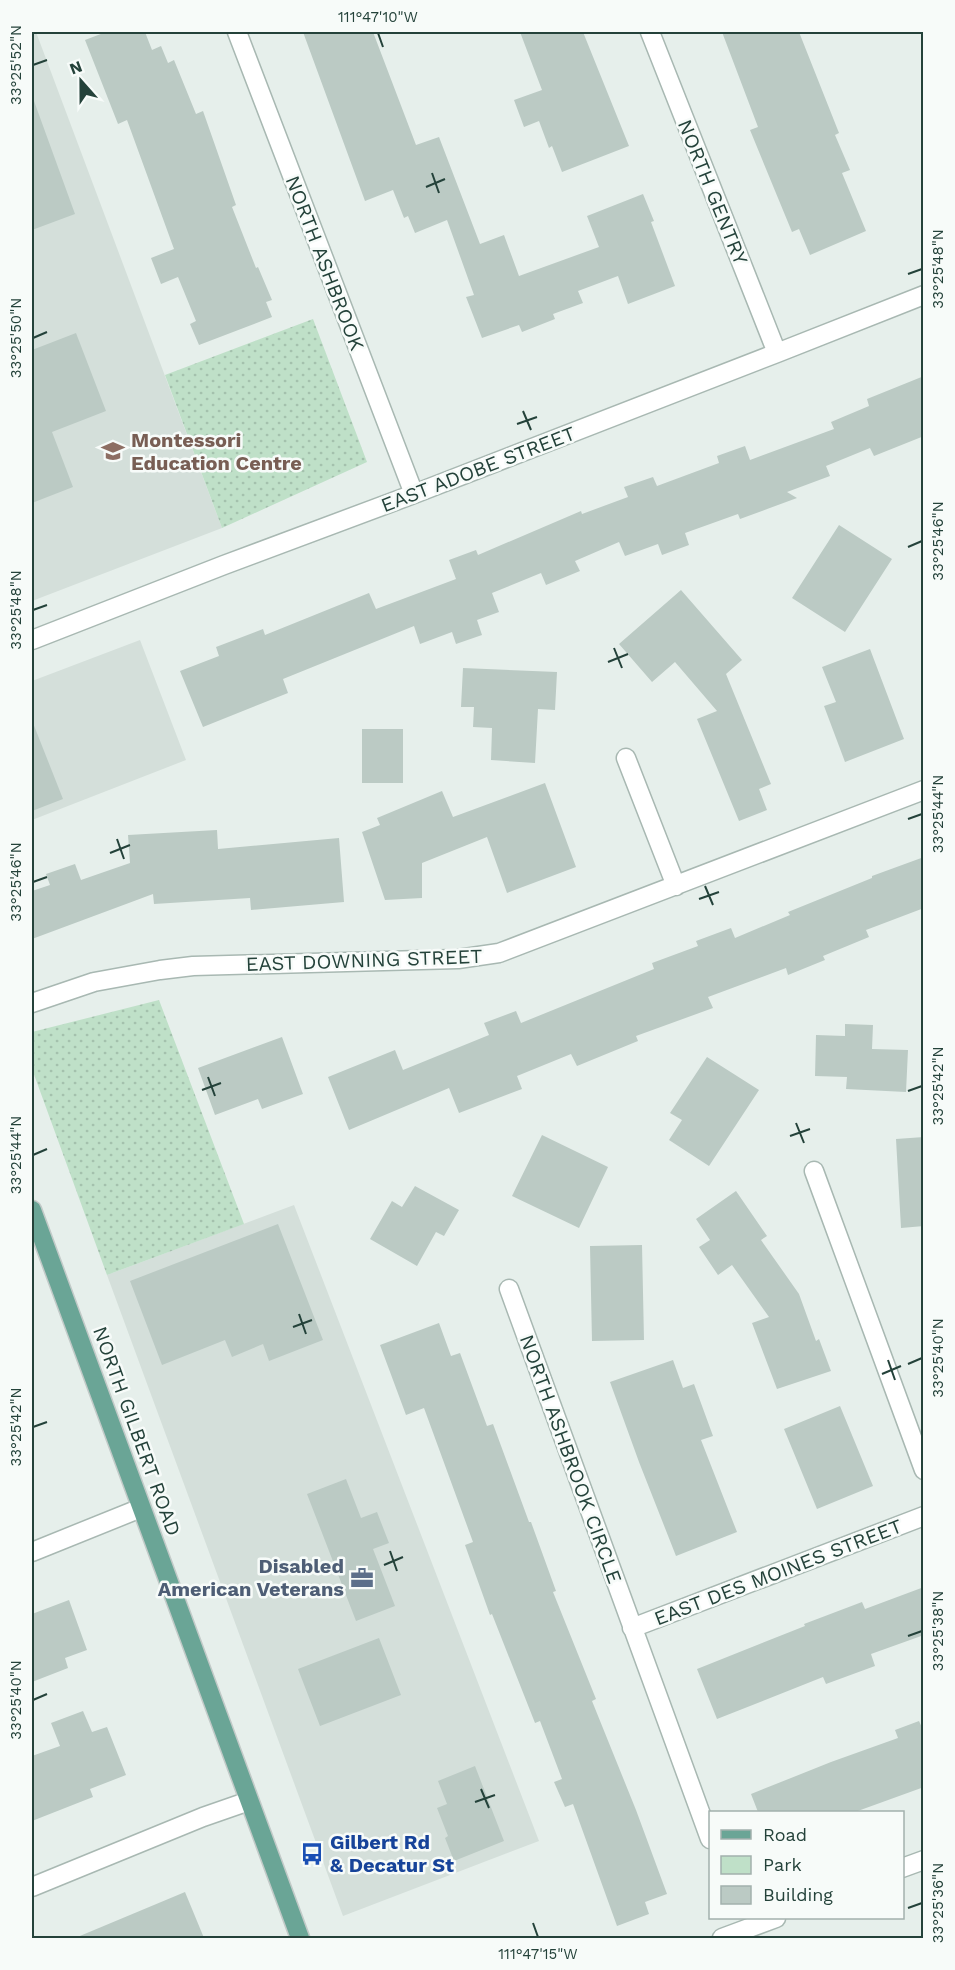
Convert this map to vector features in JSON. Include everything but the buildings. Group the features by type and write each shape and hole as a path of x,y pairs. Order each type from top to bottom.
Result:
{"main road":[{"name":"NORTH GILBERT ROAD","path":"32,1210 300,1938"}],"street":[{"name":"NORTH ASHBROOK","path":"237,32 414,494"},
{"name":"NORTH GENTRY","path":"650,32 777,353"},
{"name":"EAST ADOBE STREET","path":"32,640 924,295"},
{"path":"627,758 676,886"},
{"name":"EAST DOWNING STREET","path":"32,1003 94,982 160,970 204,966 477,957 519,946 924,790"},
{"path":"814,1171 924,1470"},
{"name":"NORTH ASHBROOK CIRCLE","path":"509,1289 632,1628"},
{"path":"32,1552 141,1508"},
{"name":"EAST DES MOINES STREET","path":"632,1628 924,1516"},
{"path":"632,1628 709,1834"},
{"path":"32,1887 203,1817 249,1801"},
{"path":"904,1868 924,1860"},
{"path":"722,1938 742,1924 766,1919"}],"shaded area":[{"name":"Montessori Education Centre","path":"32,32 36,32 222,528 32,601"},
{"path":"140,640 186,760 32,820 32,681"},
{"path":"294,1205 539,1841 343,1916 107,1275"}],"green space":[{"path":"313,319 367,462 222,528 165,375"},
{"path":"159,1000 244,1224 107,1275 32,1069 32,1032"}],"place":[{"name":"Montessori Education Centre","path":"113,451"},
{"name":"Disabled American Veterans","path":"362,1578"},
{"name":"Gilbert Rd & Decatur St","path":"312,1854"}]}
